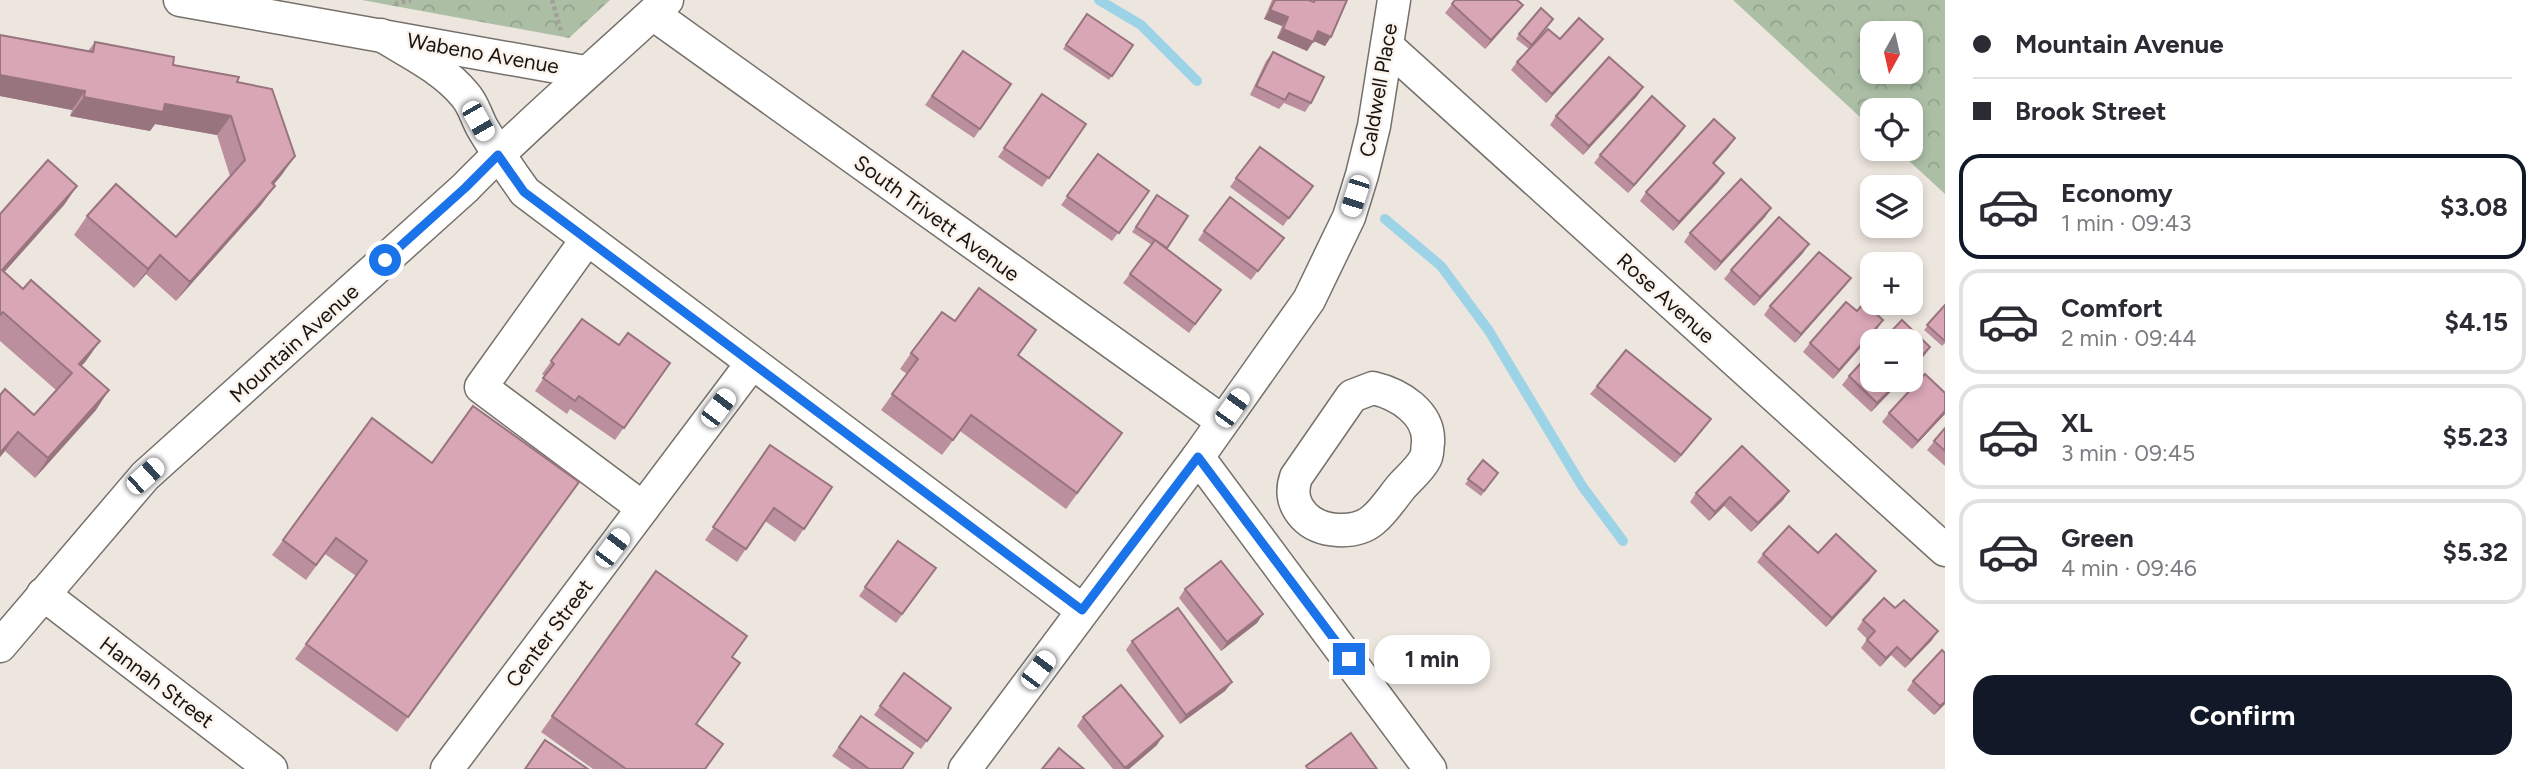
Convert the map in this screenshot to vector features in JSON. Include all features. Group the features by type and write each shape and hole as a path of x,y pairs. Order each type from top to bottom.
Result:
{"street":[{"name":"Wabeno Avenue","path":"180,0 385,20 585,72"},
{"name":"Caldwell Place","path":"965,769 1198,457 1309,300 1349,217 1362,175 1374,126 1394,0"},
{"name":"Mountain Avenue","path":"0,646 145,476 455,198 585,72 660,7"},
{"name":"South Trivett Avenue","path":"660,7 1222,421"},
{"name":"Wabeno Avenue","path":"385,20 464,94 474,107 478,121 498,155 524,192 1082,610"},
{"name":"Rose Avenue","path":"1387,46 1945,550"},
{"path":"587,239 481,387 643,508"},
{"name":"Center Street","path":"447,769 752,363"},
{"path":"1373,388 1386,391 1414,409 1425,422 1428,436 1426,458 1372,521 1353,529 1335,530 1324,528 1306,518 1295,503 1293,488 1296,477 1352,396 1373,388"},
{"path":"1198,457 1430,769"},
{"path":"1268,550 1306,518"},
{"name":"Hannah Street","path":"43,594 271,769"}],"path":[{"path":"385,20 411,0"},
{"path":"552,0 562,34"}],"green space":[{"path":"362,0 610,0 569,38"},
{"path":"1733,0 1945,0 1945,194 1909,161 1923,161 1923,98 1860,98 1860,117"}],"building":[{"path":"1275,0 1347,0 1331,37 1318,31 1313,42 1283,29 1288,17 1270,10"},
{"path":"1455,0 1517,0 1523,5 1491,40 1452,4"},
{"path":"1541,8 1553,19 1532,45 1519,34"},
{"path":"1087,14 1133,45 1112,76 1066,45"},
{"path":"1579,18 1603,39 1552,94 1517,62 1548,29 1560,39"},
{"path":"0,35 93,52 95,42 174,57 173,65 239,77 237,82 272,89 295,156 272,183 275,186 190,282 160,255 148,269 87,216 116,184 176,237 245,160 231,116 165,104 163,112 84,97 85,91 0,75"},
{"path":"963,51 1011,84 980,129 932,96"},
{"path":"1273,52 1324,77 1311,103 1289,93 1285,100 1256,86"},
{"path":"1609,57 1643,87 1589,146 1556,116"},
{"path":"1042,94 1086,124 1049,178 1004,148"},
{"path":"1652,96 1685,126 1634,185 1600,155"},
{"path":"1714,119 1735,138 1713,163 1724,173 1679,222 1646,192"},
{"path":"1260,147 1313,186 1289,218 1236,178"},
{"path":"1098,154 1149,191 1119,233 1067,196"},
{"path":"48,160 77,186 2,270 23,289 31,280 100,341 79,364 109,390 48,458 18,432 0,453 0,395 5,389 34,415 72,373 3,312 0,315 0,214"},
{"path":"1741,179 1771,208 1721,262 1690,233"},
{"path":"1157,195 1188,216 1167,248 1136,227"},
{"path":"1230,197 1284,238 1258,271 1204,231"},
{"path":"1779,217 1809,244 1760,297 1731,270"},
{"path":"1155,240 1221,290 1195,324 1130,274"},
{"path":"1819,252 1851,278 1801,334 1770,306"},
{"path":"979,288 1036,330 1018,355 1122,433 1077,493 971,415 953,440 892,394 918,359 911,353 942,312 955,321"},
{"path":"1846,302 1857,311 1860,308 1860,315 1877,315 1883,320 1875,329 1860,329 1860,346 1839,370 1810,343"},
{"path":"1945,305 1945,341 1927,325"},
{"path":"582,319 619,345 628,333 670,363 624,428 579,396 575,401 543,378 554,364 551,361"},
{"path":"1902,320 1911,329 1893,329"},
{"path":"1923,340 1930,347 1923,355"},
{"path":"1626,350 1711,419 1681,455 1597,386"},
{"path":"1860,364 1860,387 1849,376"},
{"path":"1925,374 1945,393 1945,411 1918,441 1889,413 1908,392 1923,392"},
{"path":"1866,392 1888,392 1877,403"},
{"path":"473,406 579,482 408,717 306,644 367,561 336,538 316,565 283,540 372,418 432,463"},
{"path":"1945,428 1945,451 1934,441"},
{"path":"770,445 832,487 804,529 774,508 746,549 713,527"},
{"path":"1742,446 1789,491 1758,523 1730,497 1715,512 1696,493"},
{"path":"1483,460 1498,473 1484,491 1468,479"},
{"path":"1789,526 1818,553 1836,534 1876,571 1832,618 1763,554"},
{"path":"898,541 936,568 902,614 865,587"},
{"path":"1221,561 1263,614 1227,642 1185,589"},
{"path":"656,571 747,636 732,657 740,663 696,724 723,744 705,769 626,769 552,716"},
{"path":"1884,598 1895,608 1904,600 1938,631 1911,660 1897,647 1886,658 1867,640 1875,631 1863,620"},
{"path":"1178,608 1232,682 1186,715 1132,641"},
{"path":"1942,650 1945,653 1945,702 1940,706 1913,681"},
{"path":"904,673 951,708 927,741 880,706"},
{"path":"1121,685 1163,736 1125,768 1083,717"},
{"path":"861,716 913,753 902,769 869,769 839,747"},
{"path":"1351,733 1377,769 1308,769 1306,766"},
{"path":"545,740 588,769 525,769"},
{"path":"1059,748 1084,769 1042,769"}],"waterway":[{"path":"1099,0 1141,25 1197,81"},
{"path":"1385,219 1441,266 1489,331 1582,486 1623,541"}],"route":[{"path":"385,260 498,155 524,192 1082,610 1198,457 1349,659"}]}
